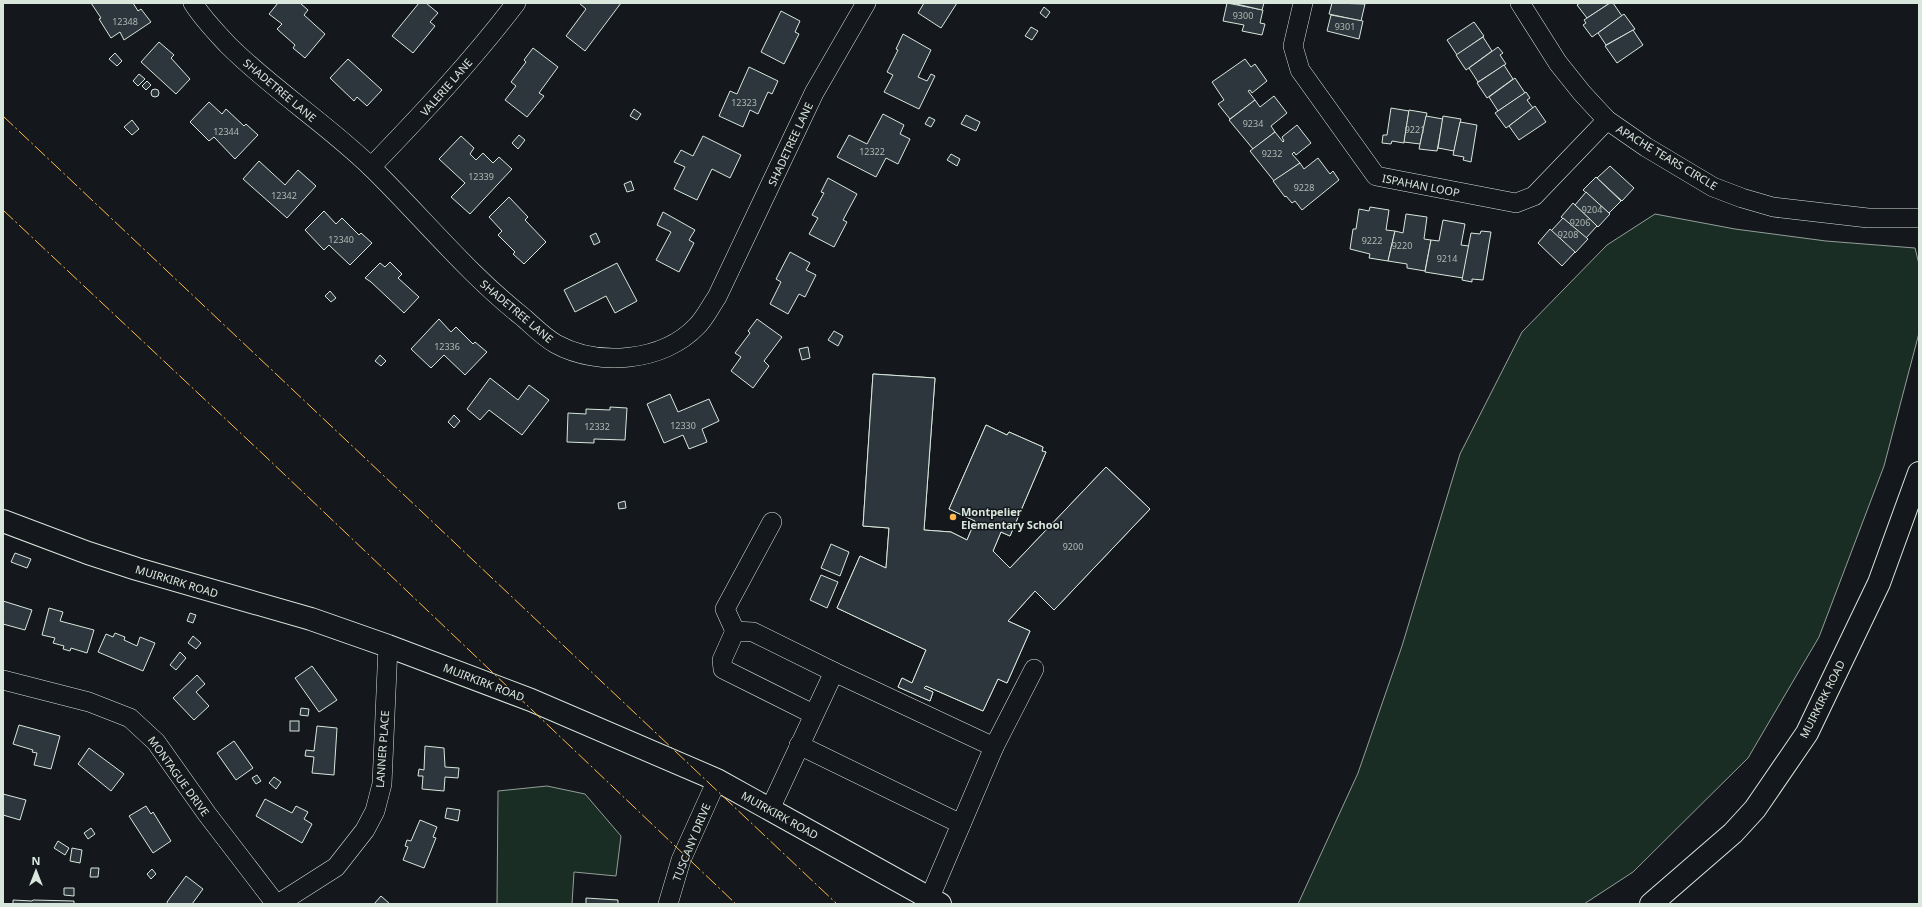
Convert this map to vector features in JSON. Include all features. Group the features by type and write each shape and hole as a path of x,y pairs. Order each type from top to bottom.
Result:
{"main road":[{"name":"MUIRKIRK ROAD","path":"1652,904 1733,833 1755,809 1806,733 1879,583 1919,473"},
{"name":"MUIRKIRK ROAD","path":"3,521 88,553 137,569 311,619 388,646 531,700 717,780 935,901"}],"street":[{"name":"SHADETREE LANE","path":"192,3 202,18 245,61 371,167 453,253 504,303 556,344 582,354 615,357 647,354 676,343 698,326 716,297 814,93 866,3"},
{"name":"VALERIE LANE","path":"371,167 434,102 498,27 516,3"},
{"name":"ISPAHAN LOOP","path":"1303,3 1292,46 1300,70 1376,176 1516,203 1534,196 1607,120"},
{"name":"APACHE TEARS CIRCLE","path":"1520,3 1558,63 1582,93 1607,120 1646,147 1712,187 1742,198 1774,207 1868,218 1919,218"},
{"path":"772,522 725,609 735,631 722,660 723,669 813,714"},
{"path":"735,631 753,632 834,672 994,747"},
{"name":"LANNER PLACE","path":"277,904 336,867 357,841 375,811 382,784 388,646"},
{"path":"935,901 961,824 994,747 1034,669"},
{"path":"770,809 813,714 834,672"},
{"name":"MONTAGUE DRIVE","path":"3,680 89,702 130,718 156,742 207,814 277,904"},
{"path":"799,745 961,824"},
{"name":"TUSCANY DRIVE","path":"668,904 681,860 717,780"}],"green space":[{"path":"1655,214 1735,229 1826,241 1915,248 1919,264 1919,333 1884,466 1819,637 1748,758 1633,872 1584,904 1298,904 1358,773 1402,646 1460,454 1522,332 1607,245"},
{"path":"547,786 585,794 621,836 616,876 574,872 572,904 497,904 498,791"}],"building":[{"path":"91,3 133,3 138,11 141,9 151,22 124,40 120,32 111,38 99,19 101,18"},
{"path":"278,3 300,3 308,10 304,15 325,34 305,58 293,48 295,45 277,29 282,24 269,14"},
{"path":"419,3 426,3 438,13 430,22 435,26 413,53 392,36"},
{"path":"579,3 621,3 585,51 566,36 586,9"},
{"path":"924,3 957,3 941,28 918,13"},
{"path":"1227,3 1263,10 1260,23 1265,24 1262,35 1242,31 1244,25 1223,21"},
{"path":"1232,3 1264,3 1262,10"},
{"path":"1332,3 1365,4 1361,21 1329,14"},
{"path":"1580,3 1610,3 1587,18 1577,5"},
{"path":"1610,3 1613,3 1622,16 1592,37 1583,25 1586,23 1584,20"},
{"path":"1044,7 1050,12 1046,18 1040,13"},
{"path":"781,11 800,21 795,32 799,34 784,64 761,52"},
{"path":"1624,14 1635,29 1606,45 1598,33"},
{"path":"1331,15 1363,21 1359,39 1327,31"},
{"path":"1474,22 1484,36 1457,55 1447,40"},
{"path":"1031,27 1038,31 1032,40 1025,36"},
{"path":"1633,30 1643,45 1617,63 1605,46"},
{"path":"903,34 931,50 918,77 927,81 931,74 935,76 919,109 884,92 893,75 887,72 898,50 896,49"},
{"path":"1483,37 1492,51 1466,70 1456,55"},
{"path":"159,42 174,55 171,58 190,79 176,94 141,62"},
{"path":"1498,47 1503,53 1500,55 1506,64 1478,82 1469,68"},
{"path":"533,48 558,67 539,93 544,96 527,117 505,100 516,86 511,82 526,62 524,60"},
{"path":"115,53 122,61 117,66 109,59"},
{"path":"348,59 382,90 367,106 357,97 354,101 330,78"},
{"path":"1245,59 1251,67 1255,64 1267,81 1252,93 1250,90 1248,91 1255,100 1230,119 1218,104 1224,100 1212,82"},
{"path":"1504,65 1513,79 1487,98 1477,83"},
{"path":"749,67 778,81 772,94 768,92 758,114 750,110 743,127 719,116 730,91 737,94"},
{"path":"139,74 145,79 138,86 133,81"},
{"path":"1515,78 1525,93 1498,111 1489,97"},
{"path":"147,81 151,85 146,90 142,86"},
{"path":"153,89 157,89 159,93 157,97 153,97 151,95 151,91"},
{"path":"1526,92 1530,98 1527,100 1533,108 1506,128 1495,113"},
{"path":"1274,96 1287,113 1271,126 1275,132 1253,149 1229,120 1255,100 1260,107"},
{"path":"209,102 222,114 226,109 244,126 246,124 258,135 235,159 214,137 209,141 190,122"},
{"path":"1535,106 1546,122 1519,140 1509,126"},
{"path":"1391,108 1409,111 1404,143 1392,141 1391,144 1382,143 1383,135 1387,135"},
{"path":"634,109 641,114 637,120 630,116"},
{"path":"1409,110 1427,113 1420,144 1404,142"},
{"path":"883,114 904,125 900,134 910,139 898,164 886,158 876,177 837,157 849,135 867,144"},
{"path":"966,115 980,122 976,131 961,124"},
{"path":"1426,116 1443,119 1437,151 1419,149"},
{"path":"1443,116 1461,119 1454,151 1438,148"},
{"path":"929,117 935,120 931,127 925,124"},
{"path":"132,120 139,129 132,135 124,127"},
{"path":"1460,122 1477,125 1471,162 1463,160 1464,157 1453,155"},
{"path":"1297,125 1311,143 1296,155 1294,152 1292,154 1300,163 1274,181 1250,151 1275,132 1283,142 1282,137"},
{"path":"519,135 525,140 518,149 512,143"},
{"path":"461,136 474,148 470,154 476,160 483,153 493,163 499,157 512,169 470,214 451,197 465,183 439,159"},
{"path":"703,136 741,155 730,178 712,169 697,200 674,189 685,167 674,162 681,150 693,156"},
{"path":"951,154 960,159 957,166 947,160"},
{"path":"1318,158 1330,174 1333,171 1339,180 1302,210 1295,201 1292,203 1286,196 1285,197 1273,181 1300,163 1304,169"},
{"path":"259,161 285,185 298,170 316,186 287,218 243,179"},
{"path":"1610,166 1634,188 1622,201 1597,178"},
{"path":"1596,177 1621,201 1609,213 1583,190"},
{"path":"828,178 857,194 843,220 847,222 834,247 809,234 818,218 812,215 824,193 821,192"},
{"path":"631,181 634,190 627,192 624,184"},
{"path":"1586,192 1610,214 1598,227 1575,205"},
{"path":"509,197 528,217 525,220 546,242 524,264 513,254 515,252 498,235 502,231 489,217"},
{"path":"1573,203 1597,226 1586,238 1561,217"},
{"path":"1370,207 1389,210 1386,230 1395,231 1388,261 1369,258 1370,254 1350,249 1353,229 1356,229 1359,209 1369,211"},
{"path":"324,211 336,224 342,218 359,235 361,233 372,243 350,265 329,245 324,250 305,230"},
{"path":"663,212 695,230 689,240 694,243 679,272 656,260 671,232 657,225"},
{"path":"1406,214 1427,217 1424,239 1431,240 1425,271 1407,268 1407,264 1388,261 1395,231 1403,233"},
{"path":"1563,218 1588,239 1575,253 1551,231"},
{"path":"1443,220 1465,224 1461,245 1469,246 1463,278 1425,272 1431,240 1439,241"},
{"path":"1550,229 1575,252 1562,266 1538,243"},
{"path":"1481,231 1491,232 1483,280 1472,279 1472,282 1462,280 1471,233 1480,234"},
{"path":"596,233 600,242 594,245 590,236"},
{"path":"790,252 810,263 806,270 816,275 805,297 799,294 788,314 770,304 781,282 776,279"},
{"path":"390,262 402,274 398,278 419,297 404,313 365,278 380,263 385,267"},
{"path":"617,263 637,301 615,313 606,296 575,312 564,290"},
{"path":"330,291 336,298 331,302 325,296"},
{"path":"439,319 451,332 456,327 473,344 475,342 487,352 465,375 444,355 431,368 411,349"},
{"path":"757,319 782,337 764,361 769,366 753,388 731,371 741,357 735,353 750,333 748,331"},
{"path":"834,331 843,336 838,346 828,340"},
{"path":"808,347 810,358 802,360 799,349"},
{"path":"380,355 386,361 381,366 375,361"},
{"path":"873,374 935,378 924,530 951,532 967,540 975,521 949,509 986,425 1007,435 1009,432 1043,447 1042,451 1046,452 1010,536 1001,532 993,551 1010,568 1106,467 1150,509 1054,610 1035,591 1008,621 1030,631 1007,683 998,679 983,711 926,686 924,688 933,692 930,701 898,687 902,678 912,683 926,650 837,608 860,556 886,568 889,528 863,526","holes":["903,538 949,540 986,557 1018,588 1016,591 1020,596 1001,616 895,569 896,541 902,541"]},
{"path":"873,374 935,378 924,530 951,532 967,540 975,521 949,509 986,425 1007,435 1009,432 1043,447 1042,451 1046,452 1010,536 1001,532 993,551 1010,568 1106,467 1150,509 1054,610 1035,591 1008,621 1030,631 1007,683 998,679 983,711 926,686 924,688 933,692 930,701 898,687 902,678 912,683 926,650 837,608 860,556 886,568 889,528 863,526"},
{"path":"490,378 518,400 529,385 549,400 522,435 489,410 480,420 467,409"},
{"path":"670,394 678,412 709,399 719,421 702,429 707,442 689,449 683,435 664,443 647,404"},
{"path":"610,407 627,408 625,440 594,439 594,443 567,442 568,413 586,414 586,409 610,410"},
{"path":"454,415 460,421 454,428 448,422"},
{"path":"625,501 626,508 619,509 618,503"},
{"path":"831,544 849,552 840,576 821,568"},
{"path":"15,553 31,559 27,568 11,562"},
{"path":"821,575 838,582 827,608 810,600"},
{"path":"3,601 32,610 25,630 3,624"},
{"path":"49,608 63,612 60,621 94,630 87,653 71,648 70,651 63,649 64,646 53,643 55,638 42,635"},
{"path":"190,613 196,615 193,623 187,621"},
{"path":"115,633 125,637 124,640 137,646 140,637 155,643 143,671 98,652 106,634 113,637"},
{"path":"193,636 201,643 196,649 188,643"},
{"path":"180,652 186,658 176,670 170,665"},
{"path":"312,666 337,700 319,712 295,678"},
{"path":"197,675 205,684 196,692 209,706 194,720 173,698"},
{"path":"301,708 309,709 308,716 300,715"},
{"path":"290,721 299,721 299,731 290,731"},
{"path":"19,725 60,736 51,769 34,765 37,753 32,752 33,750 13,744"},
{"path":"317,726 337,728 334,775 312,773 314,757 305,756 306,750 314,751"},
{"path":"234,741 253,768 236,780 217,753"},
{"path":"425,746 444,748 445,767 459,768 458,778 445,777 444,791 422,789 423,776 418,776 419,769 424,770"},
{"path":"89,748 124,774 111,791 78,764"},
{"path":"257,775 261,781 256,784 252,778"},
{"path":"274,777 281,782 276,789 269,783"},
{"path":"3,794 26,800 20,820 3,815"},
{"path":"265,799 292,813 296,806 308,812 304,819 312,824 302,843 256,816"},
{"path":"146,806 151,814 153,812 171,841 153,853 129,816"},
{"path":"447,808 460,810 458,821 445,818"},
{"path":"420,820 437,827 433,837 436,838 424,868 403,860 408,847 405,846 407,840 411,841"},
{"path":"91,828 95,834 88,839 84,833"},
{"path":"58,841 69,848 65,855 54,848"},
{"path":"72,848 82,850 80,863 70,861"},
{"path":"91,868 99,868 98,877 90,877"},
{"path":"152,869 156,874 151,879 147,874"},
{"path":"186,876 203,889 192,904 168,904 167,902"},
{"path":"64,888 74,888 74,896 64,895"},
{"path":"381,896 390,904 374,904"},
{"path":"586,898 618,900 618,904 586,904"},
{"path":"13,900 74,901 74,904 13,904"}],"power":[{"path":"3,116 837,904"},
{"path":"3,210 265,456 736,904"}],"place":[{"name":"Montpelier Elementary School","path":"953,517"}]}
